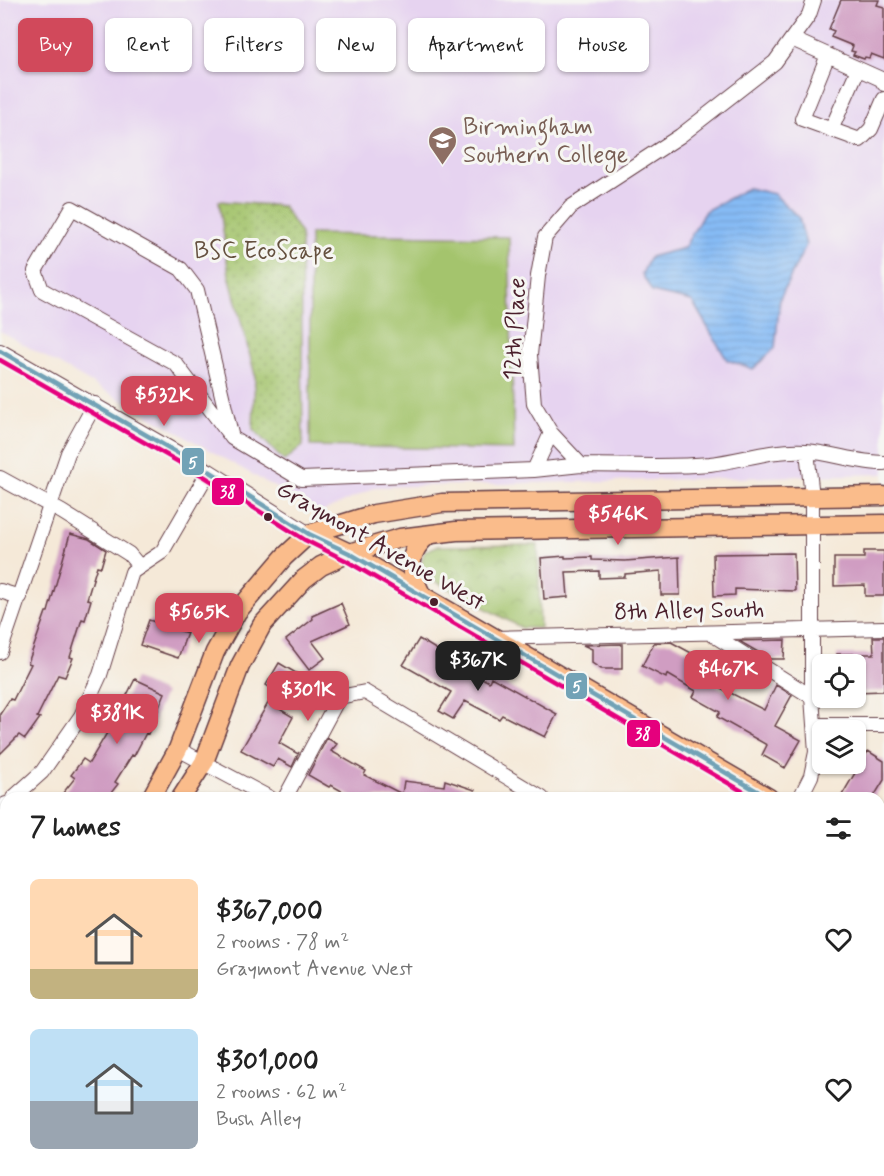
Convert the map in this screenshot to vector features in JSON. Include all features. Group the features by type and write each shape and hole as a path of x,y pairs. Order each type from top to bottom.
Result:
{"main road":[{"path":"154,792 178,749 215,652 237,612 284,557 309,534 374,514 442,503 884,496"},
{"path":"185,792 204,762 240,666 262,625 304,579 321,566 349,553 400,538 456,531 884,524"},
{"name":"Graymont Avenue West","path":"309,534 349,553 421,594 759,792"},
{"path":"421,594 413,579 411,564 417,544 428,535"}],"street":[{"name":"12th Place","path":"581,465 551,433 534,404 530,356 538,276 545,237 571,207 680,136 775,62 809,15 814,0"},
{"path":"792,39 881,79 884,84"},
{"path":"828,55 802,119 860,140 871,129 884,99"},
{"path":"831,130 858,69"},
{"path":"232,438 196,290 181,269 72,208 35,271 42,290 176,364 232,438 301,479 534,471 581,465 680,467 724,462 767,452 807,451 866,463 884,463"},
{"name":"Graymont Avenue West","path":"0,351 209,471 309,534"},
{"path":"0,652 68,453 95,405"},
{"path":"534,471 551,433"},
{"path":"807,451 812,497 812,654"},
{"path":"20,792 42,772 81,716 100,675 132,572 162,552 209,471"},
{"path":"0,478 62,512 129,554 139,566"},
{"path":"0,591 20,597"},
{"name":"8th Alley South","path":"494,638 884,628"},
{"path":"709,632 812,697"},
{"path":"288,792 339,697 365,692 532,792"},
{"path":"866,725 884,725"},
{"path":"178,749 259,792"},
{"path":"803,792 812,771"}],"shaded area":[{"name":"Birmingham Southern College","path":"0,0 884,0 884,474 376,487 320,513 0,331"}],"green space":[{"name":"BSC EcoScape","path":"219,201 283,206 301,234 303,446 284,461 253,429 255,375 229,275"},
{"path":"310,234 509,237 514,450 310,446"},
{"path":"538,545 540,628 522,628 429,578 422,565 425,551 437,546"}],"water":[{"path":"748,188 774,194 799,218 806,245 780,298 775,348 753,369 727,360 692,301 652,292 642,274 650,257 684,248 705,211"}],"building":[{"path":"841,0 879,0 877,5 884,7 884,59 871,54 869,58 864,59 853,55 855,52 851,51 853,46 831,37 834,31 829,29"},
{"path":"70,534 89,539 106,550 101,567 97,566 87,599 91,600 85,620 82,619 70,657 73,658 65,677 58,675 37,717 40,718 25,739 19,735 0,754 0,714 10,699 13,700 31,664 28,663 46,612 48,612"},
{"path":"864,551 884,551 884,596 865,596 865,585 834,586 834,558 864,558"},
{"path":"794,553 795,591 735,589 735,595 714,596 713,554"},
{"path":"565,556 565,558 592,557 592,560 625,561 679,557 680,595 661,595 661,571 625,574 625,577 599,578 599,571 566,572 568,597 544,599 541,558"},
{"path":"341,603 350,624 312,641 325,658 309,670 286,640 313,619 312,616"},
{"path":"149,620 187,633 178,658 140,645"},
{"path":"873,637 884,637 884,691 866,692 866,654 874,654"},
{"path":"419,639 439,651 436,656 489,682 491,677 557,714 545,737 502,715 499,719 465,701 453,719 439,711 451,692 403,665"},
{"path":"785,640 784,659 770,659 739,641"},
{"path":"671,642 708,662 699,677 764,710 776,685 792,695 775,726 801,740 785,768 762,755 767,745 717,717 720,712 693,697 696,691 667,674 666,678 642,666 654,643"},
{"path":"622,644 622,669 601,669 592,663 592,649 583,645"},
{"path":"279,663 296,673 276,707 293,717 279,743 298,754 299,752 292,767 278,759 273,767 241,750 275,691 266,685"},
{"path":"135,679 165,693 148,734 146,733 134,756 132,755 115,782 118,784 112,792 64,792 75,778 71,775 83,759 89,763 113,723"},
{"path":"327,738 337,744 331,751 366,771 364,775 398,792 343,792 308,775"},
{"path":"868,751 884,761 884,780 877,792 844,792 854,774 866,774"},
{"path":"445,780 475,790 474,792 402,792 404,781 444,786"}],"transit line":[{"name":"5","path":"0,351 209,471 309,534 349,553 759,792"},
{"name":"38","path":"0,360 205,477 305,540 345,560 744,792"}],"place":[{"name":"Birmingham Southern College","path":"442,166"}]}
